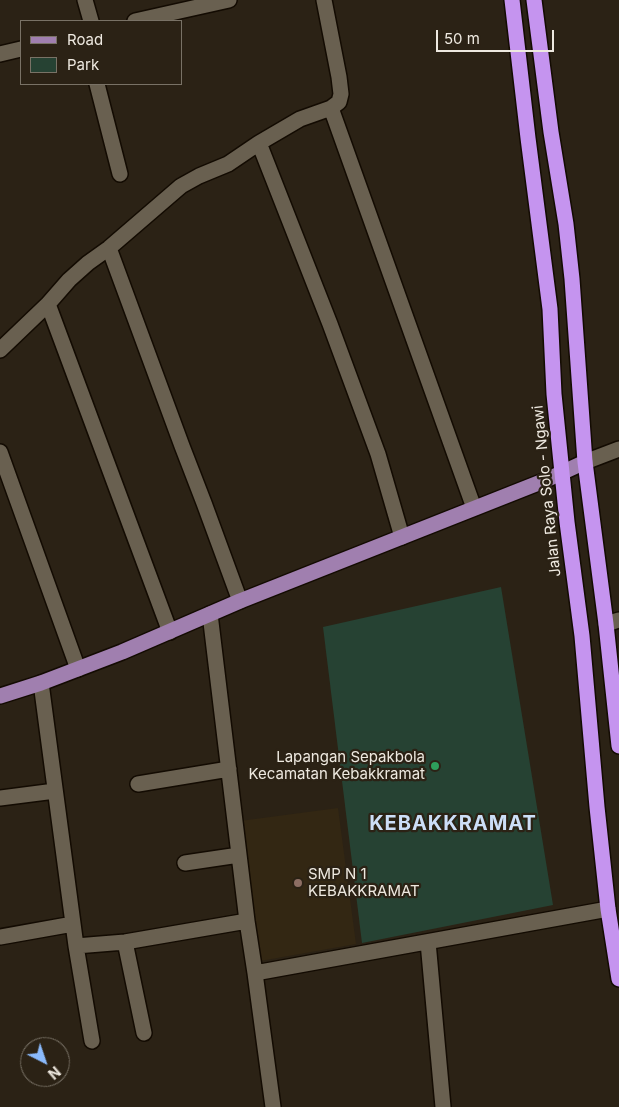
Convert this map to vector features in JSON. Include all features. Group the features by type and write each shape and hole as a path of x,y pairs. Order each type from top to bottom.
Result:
{"highway":[{"name":"Jalan Raya Solo - Ngawi","path":"512,0 550,308 554,394 567,522 582,636 596,807 608,909 619,979"},
{"path":"534,0 570,260 585,462 613,622 619,746"}],"main road":[{"path":"0,696 78,670 240,601 562,473 585,462"}],"street":[{"path":"85,0 91,20"},
{"path":"139,20 229,0"},
{"path":"0,350 88,263 109,248 181,186 228,164 300,119 331,108 339,102 341,94 339,77 324,0"},
{"path":"0,54 20,49"},
{"path":"97,85 120,174"},
{"path":"331,108 474,508"},
{"path":"259,143 330,324 378,454 402,537"},
{"path":"109,248 240,601"},
{"path":"48,304 170,632"},
{"path":"585,462 619,448"},
{"path":"0,452 78,670"},
{"path":"210,614 247,921 256,973 273,1107"},
{"path":"41,683 76,946 92,1042"},
{"path":"138,784 229,769"},
{"path":"0,798 55,791"},
{"path":"185,862 239,855"},
{"path":"256,973 608,909"},
{"path":"76,946 125,942 247,921"},
{"path":"0,938 73,924"},
{"path":"125,942 144,1033"},
{"path":"428,942 443,1107"}],"shaded area":[{"name":"SMP N 1 KEBAKKRAMAT","path":"338,808 356,944 260,961 240,821"}],"green space":[{"name":"Lapangan Sepakbola Kecamatan Kebakkramat","path":"501,587 553,905 362,943 323,627"}],"place":[{"name":"Lapangan Sepakbola Kecamatan Kebakkramat","path":"435,766"},
{"name":"SMP N 1 KEBAKKRAMAT","path":"298,883"}],"district":[{"name":"KEBAKKRAMAT","path":"453,824"}]}
